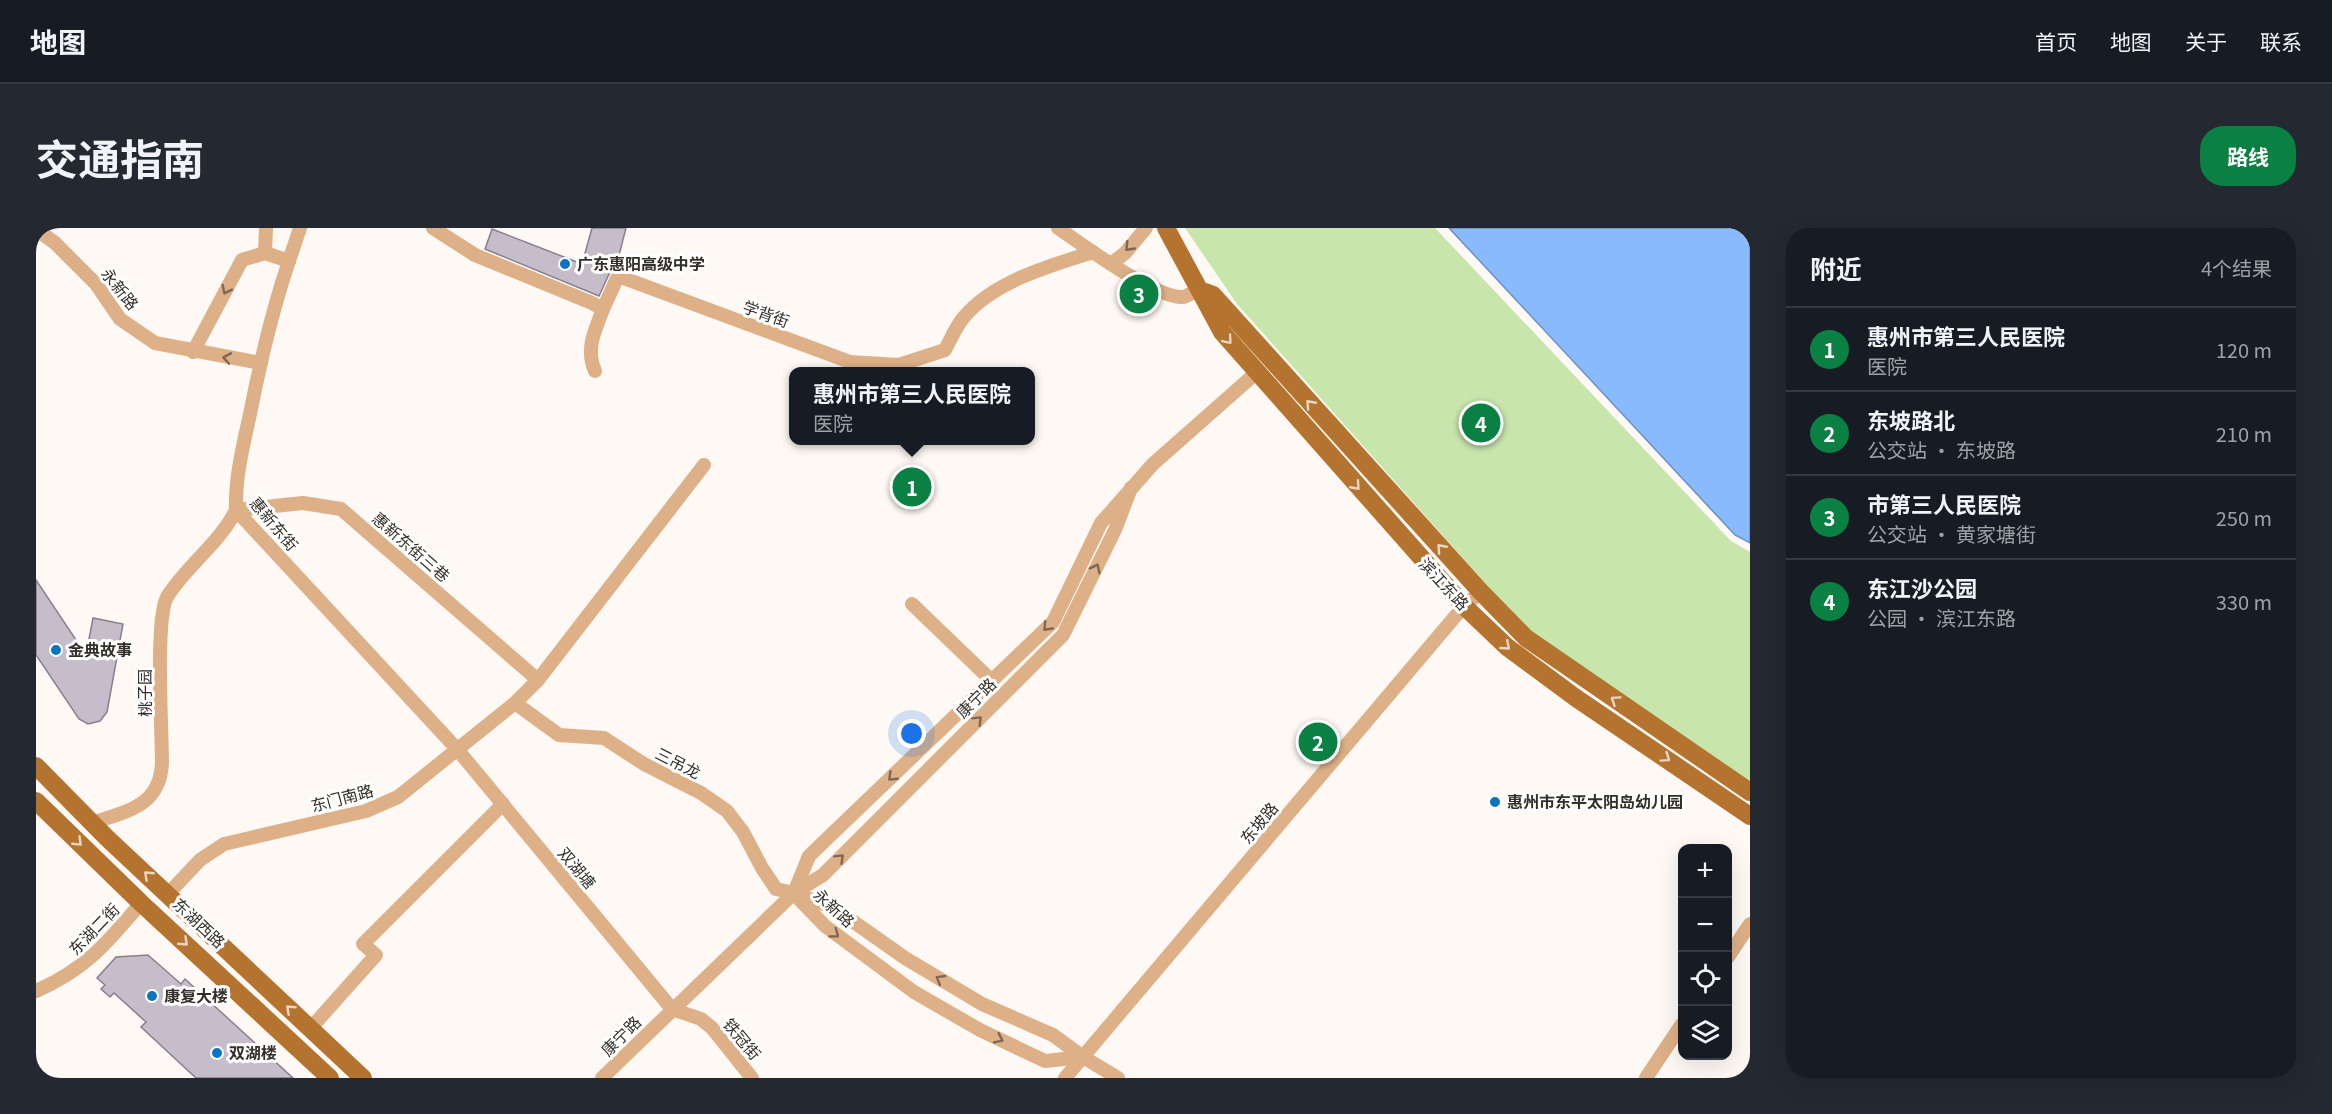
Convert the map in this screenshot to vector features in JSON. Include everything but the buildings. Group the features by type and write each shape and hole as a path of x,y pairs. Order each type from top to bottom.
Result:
{"main road":[{"name":"滨江东路","path":"1166,228 1222,332 1256,374 1464,606 1506,647 1576,698 1750,816"},
{"name":"滨江东路","path":"1198,289 1213,295 1480,592 1526,638 1750,792"},
{"name":"东湖西路","path":"36,766 92,823 363,1078"},
{"name":"东湖西路","path":"36,801 141,903 330,1078"}],"street":[{"path":"265,253 266,228"},
{"name":"惠新东街","path":"300,228 280,288 261,363 235,484 236,510 457,749"},
{"path":"434,228 475,255 603,309 589,345 590,361 595,371"},
{"path":"1058,228 1111,264 1167,295 1184,297 1198,289"},
{"path":"1111,264 1125,253 1146,228"},
{"name":"永新路","path":"36,229 55,243 96,284 120,320 155,343 261,363"},
{"name":"学背街","path":"603,309 618,276 850,362 899,365 945,350 964,317 994,292 1036,271 1093,252"},
{"path":"193,352 242,260 265,253 289,261"},
{"name":"康宁路","path":"794,893 809,856 1053,622 1101,523 1131,488 1153,464 1256,374"},
{"name":"东门南路","path":"168,894 200,860 218,847 243,838 366,811 382,805 414,786 515,703 538,680 704,465"},
{"name":"康宁路","path":"602,1078 794,893 823,875 1063,635 1115,530 1131,488"},
{"name":"惠新东街三巷","path":"236,510 303,503 341,508 538,680"},
{"name":"桃子园","path":"92,823 141,805 150,797 159,782 162,763 162,613 165,601 179,581 225,530 236,510"},
{"name":"东坡路","path":"1065,1078 1464,606 1480,592"},
{"path":"912,604 992,681"},
{"name":"三吊龙","path":"515,703 559,735 604,738 644,765 701,793 727,811 743,832 776,890 794,893"},
{"name":"双湖塘","path":"457,749 672,1009"},
{"path":"310,1029 376,954 363,944 503,804"},
{"name":"永新路","path":"794,893 825,926 896,979 980,1030 1045,1061 1083,1057"},
{"name":"永新路","path":"794,893 834,908 905,958 982,1004 1053,1035 1118,1078"},
{"name":"东湖二街","path":"36,991 88,962 141,903"},
{"path":"1731,952 1750,924"},
{"name":"铁冠街","path":"672,1009 701,1019 712,1028 752,1078"},
{"path":"1646,1078 1678,1031"}],"green space":[{"path":"1185,228 1435,228 1731,541 1750,552 1750,785 1526,629 1237,304"}],"water":[{"path":"1449,228 1750,228 1750,543 1735,535"}],"place":[{"name":"广东惠阳高级中学","path":"565,264"},
{"name":"市第三人民医院","path":"1139,294"},
{"name":"东江沙公园","path":"1481,423"},
{"name":"惠州市第三人民医院","path":"912,487"},
{"name":"金典故事","path":"56,650"},
{"name":"东坡路北","path":"1318,742"},
{"name":"惠州市东平太阳岛幼儿园","path":"1495,802"},
{"name":"康复大楼","path":"152,996"},
{"name":"双湖楼","path":"217,1053"}]}
